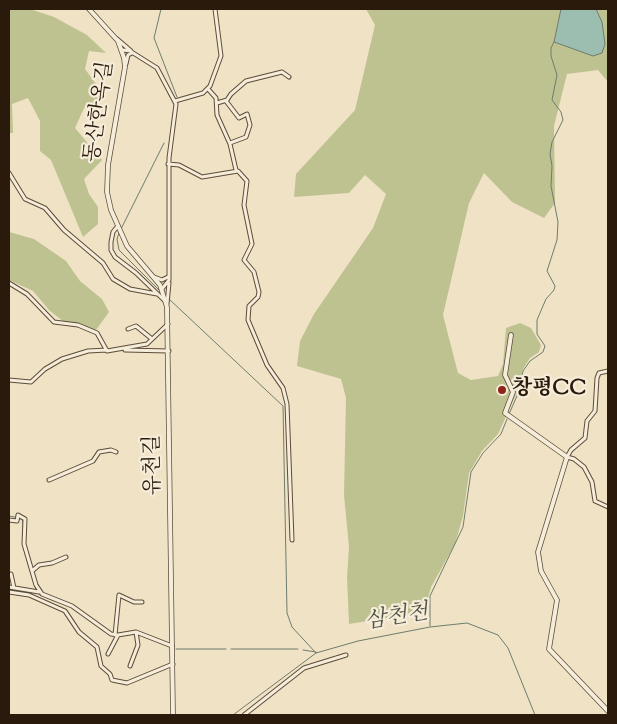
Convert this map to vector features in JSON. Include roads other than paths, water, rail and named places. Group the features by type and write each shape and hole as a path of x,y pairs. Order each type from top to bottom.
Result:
{"street":[{"name":"동산한옥길","path":"89,9 116,38 122,50 125,67 107,180 111,210 118,229"},
{"path":"175,101 199,95 208,89 221,56 215,9"},
{"path":"116,38 159,70 175,101 176,107 168,164 169,278 167,304"},
{"path":"122,50 134,53"},
{"path":"125,67 127,57 134,53"},
{"path":"217,103 226,101 246,82 282,72 290,77"},
{"path":"208,89 215,95 218,117 230,143 236,170 248,181 244,205 252,244 244,260 253,270 259,289 258,297 248,308 248,320 266,362 283,388 288,404 292,540"},
{"path":"226,101 239,118 247,114 250,124 246,137 230,143"},
{"path":"168,164 179,165 202,177 236,170"},
{"path":"9,173 25,199 45,208 64,230 97,256 113,279 130,289 157,294"},
{"path":"118,229 113,232 111,242 111,250 115,257 167,304"},
{"name":"유천길","path":"118,229 132,254 154,277 162,289 167,304 169,324 173,715"},
{"path":"154,277 162,280 169,278"},
{"path":"162,289 169,278"},
{"path":"9,283 27,294 54,322 78,325 98,333 107,350"},
{"path":"122,350 144,346 169,324"},
{"path":"128,329 136,326 152,339"},
{"path":"510,335 505,375 513,392 505,413 566,457 574,459 584,468 592,482 595,501 608,507"},
{"path":"9,380 30,382 45,369 62,359 88,352 107,350 136,352 169,350"},
{"path":"608,371 600,373 596,378 597,404 595,411 587,421 584,438 570,450 566,457 538,552 541,571 557,600 549,649 608,711"},
{"path":"49,480 93,460 99,452 111,450 116,452"},
{"path":"9,520 16,521 18,515 25,519 24,544 39,592"},
{"path":"32,571 39,564 52,563 66,557"},
{"path":"10,574 14,588"},
{"path":"9,587 39,592 72,606 104,630 117,635 136,632 172,646"},
{"path":"9,592 29,595 65,611 79,632 97,647 101,666 110,674 112,680 127,683 172,664"},
{"path":"108,654 117,635 118,595 134,602 142,602"},
{"path":"130,666 130,661 138,645 136,632"},
{"path":"244,715 304,668 346,655"}],"waterway":[{"path":"161,9 154,38 177,97"},
{"path":"509,414 520,389 523,371 530,361 543,352 545,346 537,334 537,320 546,299 555,286 547,271 557,240 558,222 551,186 552,166 550,154 552,142 563,120 561,112 552,100 557,75 551,56 551,48 554,42"},
{"path":"121,229 164,143"},
{"path":"119,233 117,239 119,250 160,291"},
{"path":"169,299 283,406 287,613 292,627 316,653"},
{"path":"430,626 430,596 463,527 471,472 483,453 501,434 507,419"},
{"path":"9,516 15,517"},
{"path":"20,518 23,521 23,543"},
{"path":"24,549 32,577"},
{"path":"39,594 54,601"},
{"name":"삼천천","path":"233,715 316,653 358,641 430,627 467,623 498,635 508,648 535,715"},
{"path":"176,649 226,649"},
{"path":"231,649 298,649"},
{"path":"303,650 316,652"}],"place":[{"name":"창평CC","path":"502,390"}]}
